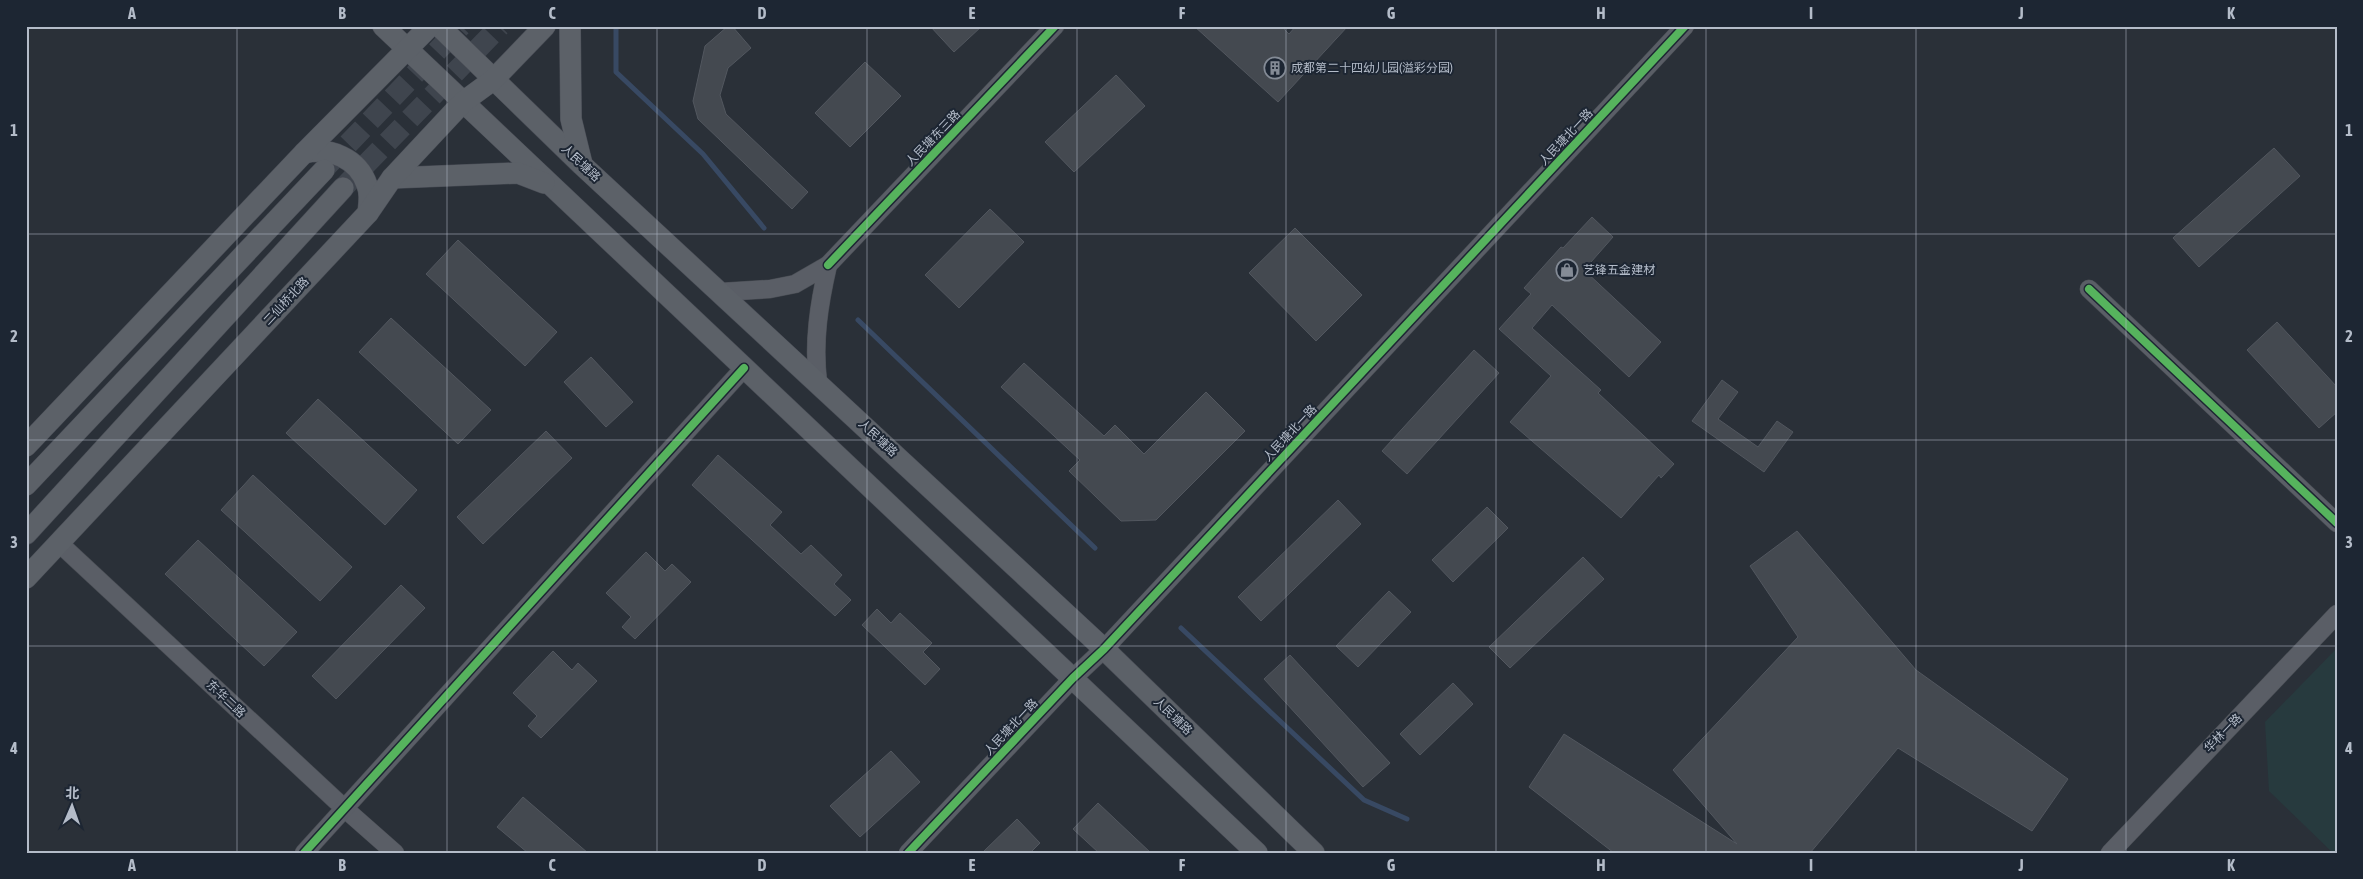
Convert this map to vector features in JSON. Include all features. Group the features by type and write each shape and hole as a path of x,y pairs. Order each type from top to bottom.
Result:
{"main road":[{"path":"383,26 1257,853"},
{"path":"26,446 304,153 430,26"},
{"name":"人民塘路","path":"439,26 582,165 1104,649 1314,853"},
{"name":"二仙桥北路","path":"26,578 368,213 392,178 463,102 493,80 545,26"},
{"path":"570,26 571,119 582,165"},
{"path":"304,153 317,150 330,151 346,158 362,174 368,187 368,213"},
{"path":"26,485 324,170"},
{"path":"392,178 518,173 552,186"},
{"path":"26,534 343,188"}],"street":[{"name":"人民塘东三路","path":"721,292 770,289 795,284 828,265 1055,26"},
{"name":"人民塘北一路","path":"908,853 1073,678 1104,649 1685,26"},
{"path":"818,382 815,360 816,333 820,301 828,265"},
{"path":"2089,289 2337,523"},
{"path":"304,853 744,368"},
{"name":"东华二路","path":"59,544 395,853"},
{"name":"华林一路","path":"2110,853 2337,614"}],"green space":[{"path":"2337,648 2337,853 2333,853 2269,791 2265,722"}],"building":[{"path":"728,26 732,26 751,48 728,68 720,95 726,114 808,192 792,209 698,119 693,101 705,46"},
{"path":"930,26 982,26 954,52"},
{"name":"成都第二十四幼儿园(溢彩分园)","path":"1194,26 1281,26 1289,34 1296,26 1348,26 1278,102"},
{"path":"865,62 901,96 850,147 815,113"},
{"path":"1116,75 1145,106 1074,172 1045,142"},
{"path":"2274,148 2300,176 2199,267 2173,238"},
{"path":"990,209 1024,242 959,308 925,275"},
{"path":"1592,217 1613,237 1584,270 1661,342 1629,377 1552,305 1532,328 1601,390 1598,393 1674,464 1661,478 1659,475 1621,518 1510,422 1551,376 1499,329 1531,294 1524,288 1561,247 1563,248"},
{"path":"1295,228 1362,295 1316,341 1249,273"},
{"path":"458,240 557,332 525,366 426,274"},
{"path":"391,318 491,410 458,444 359,352"},
{"path":"2277,322 2337,387 2337,412 2319,428 2247,350"},
{"path":"1474,350 1499,373 1407,474 1382,451"},
{"path":"591,357 633,402 606,427 564,382"},
{"path":"1024,363 1104,436 1115,425 1144,454 1206,392 1245,431 1156,520 1121,521 1069,471 1080,460 1001,387"},
{"path":"1722,380 1738,392 1718,419 1758,447 1777,421 1793,432 1764,472 1692,421"},
{"path":"318,399 417,490 385,525 286,433"},
{"path":"546,431 572,458 483,544 457,517"},
{"path":"718,455 782,512 770,525 801,554 811,545 842,575 834,584 851,600 835,616 692,485"},
{"path":"253,475 352,567 320,601 221,510"},
{"path":"1338,500 1361,524 1261,621 1238,597"},
{"path":"1487,507 1508,528 1453,582 1432,560"},
{"path":"1797,531 1916,670 2068,779 2032,831 1898,748 1810,853 1614,853 1529,787 1564,734 1737,844 1673,770 1798,637 1750,566"},
{"path":"198,540 297,632 264,666 165,574"},
{"path":"646,552 665,571 672,564 691,582 635,639 622,627 631,617 606,593"},
{"path":"1583,557 1604,579 1510,668 1489,647"},
{"path":"401,585 425,608 336,699 312,676"},
{"path":"1389,591 1411,612 1358,667 1336,646"},
{"path":"877,609 891,623 900,613 932,643 923,652 940,669 925,685 862,625"},
{"path":"553,651 572,670 578,663 597,681 541,738 528,726 537,716 513,693"},
{"path":"1290,655 1390,763 1363,787 1264,679"},
{"path":"1453,683 1473,704 1420,755 1400,734"},
{"path":"891,751 920,782 860,837 830,806"},
{"path":"523,797 588,853 528,853 497,827"},
{"path":"1098,803 1151,853 1099,853 1073,829"},
{"path":"1017,819 1040,843 1030,853 982,853"}],"waterway":[{"path":"616,26 616,72 703,154 764,228"},
{"path":"858,320 1095,548"},
{"path":"1181,628 1364,800 1407,819"}],"tunnel":[{"path":"326,167 461,26"},
{"path":"343,188 500,26"}],"cycle path":[{"path":"828,265 1055,26"},
{"path":"908,853 1073,678 1104,649 1685,26"},
{"path":"2089,289 2337,523"},
{"path":"304,853 744,368"}],"place":[{"name":"成都第二十四幼儿园(溢彩分园)","path":"1275,68"},
{"name":"艺锋五金建材","path":"1567,270"}]}
